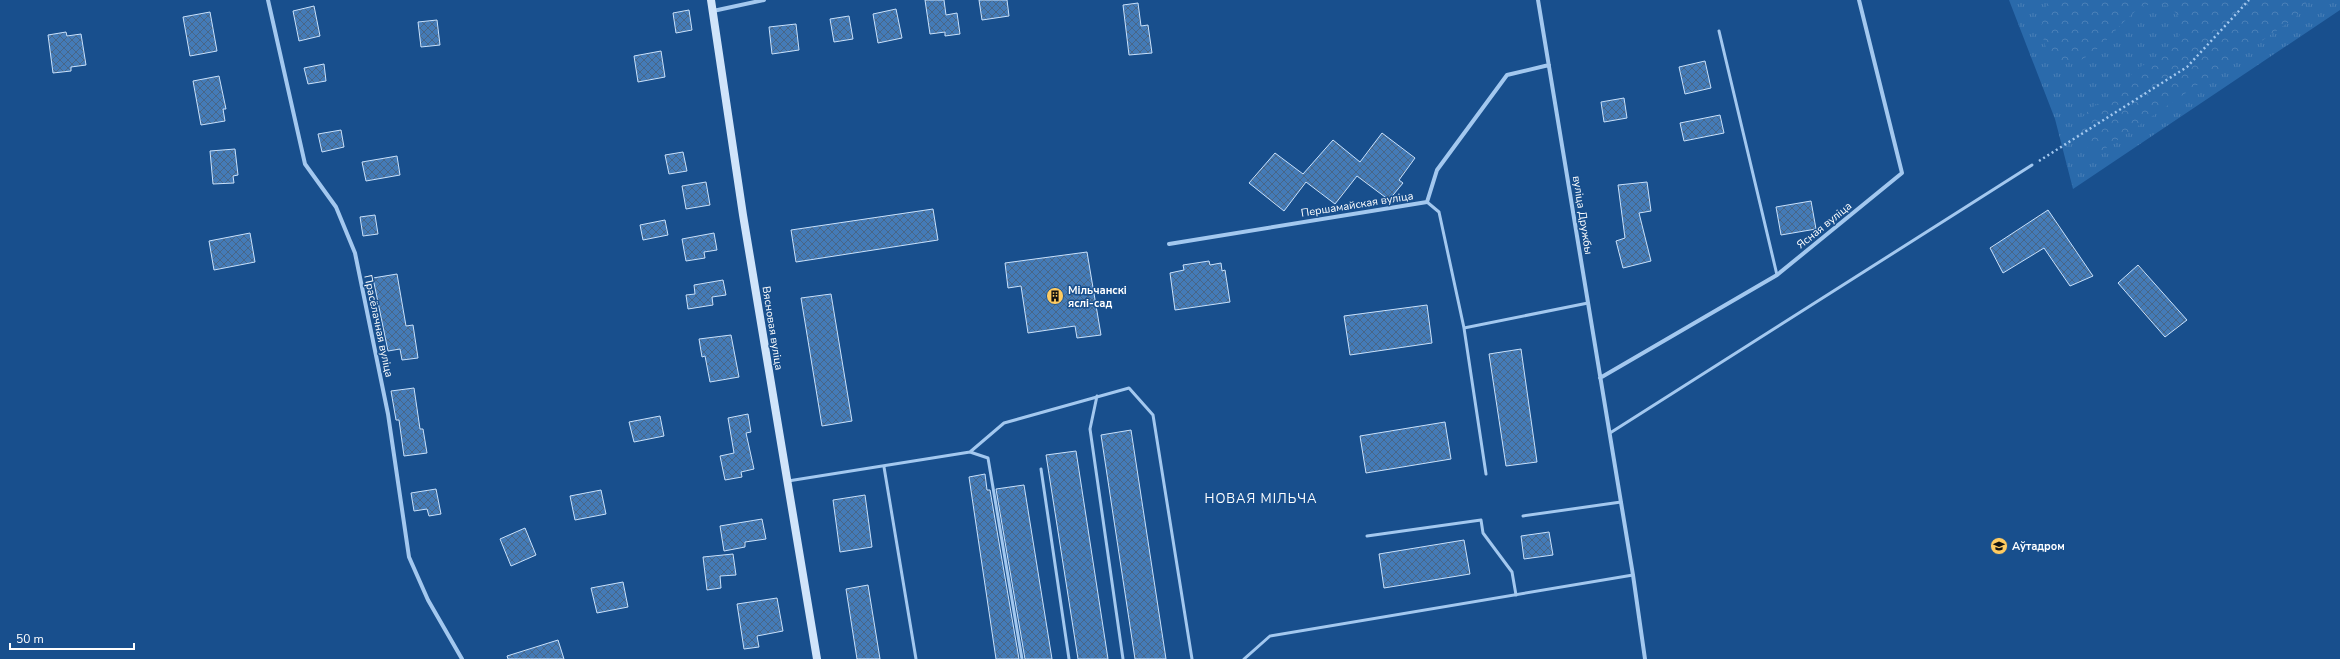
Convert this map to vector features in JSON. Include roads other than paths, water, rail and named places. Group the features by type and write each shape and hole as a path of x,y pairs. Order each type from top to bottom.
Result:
{"street":[{"name":"Прасёлачная вуліца","path":"268,0 305,164 336,207 355,253 388,414 409,556 428,600 462,659"},
{"name":"Вясновая вуліца","path":"711,0 787,481 817,659"},
{"path":"712,11 764,0"},
{"name":"вуліца Дружбы","path":"1538,0 1610,433 1645,659"},
{"name":"Ясная вуліца","path":"1600,378 1776,275 1902,172 1859,0"},
{"name":"Першамайская вуліца","path":"1169,244 1427,202 1437,170 1507,75 1549,65"}],"lane":[{"path":"1719,31 1776,275"},
{"path":"1610,433 2032,166"},
{"path":"1427,202 1438,212 1464,328 1486,474"},
{"path":"1464,328 1588,303"},
{"path":"970,452 1004,424 1096,396 1129,388 1153,415 1192,659"},
{"path":"1096,396 1090,429 1123,659"},
{"path":"787,481 884,467 970,452 988,458 1022,659"},
{"path":"884,467 916,659"},
{"path":"1041,469 1070,659"},
{"path":"1523,516 1621,502"},
{"path":"1367,536 1481,520 1483,533 1512,572 1516,595"},
{"path":"1244,659 1270,636 1633,575"}],"place":[{"name":"Мільчанскі яслі-сад","path":"1055,296"},
{"name":"Аўтадром","path":"1999,546"}],"district":[{"name":"НОВАЯ МІЛЬЧА","path":"1261,498"}]}
